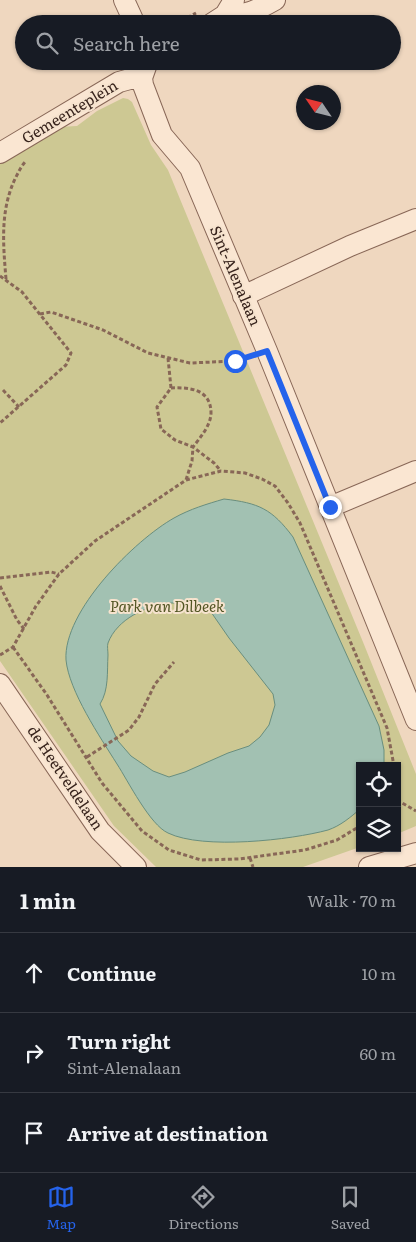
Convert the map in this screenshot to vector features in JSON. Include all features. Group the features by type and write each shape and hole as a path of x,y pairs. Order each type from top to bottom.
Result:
{"street":[{"path":"124,0 131,15"},
{"path":"223,13 244,14 260,3"},
{"name":"Gemeenteplein","path":"0,153 119,82 130,79 145,70"},
{"name":"Sint-Alenalaan","path":"145,70 144,91 162,135 190,168 267,351 416,720"},
{"path":"244,296 350,246 416,218"},
{"path":"330,507 416,471"},
{"name":"de Heetveldelaan","path":"0,684 100,831 136,867"},
{"path":"369,867 416,853"}],"path":[{"path":"6,279 2,228 4,204 11,185 23,164 30,157"},
{"path":"0,276 22,292 71,353 66,365 0,423"},
{"path":"40,314 51,312 103,330 148,353 190,363 235,361 267,351"},
{"path":"168,358 171,388 157,407 161,429 175,440 193,447 221,470"},
{"path":"171,388 198,390 209,401 211,414 205,430 193,447 192,461 186,480"},
{"path":"3,390 19,407"},
{"path":"0,655 13,647 36,606 59,574 95,541 186,480 221,470 245,473 275,486 288,503 300,524 387,728 393,762"},
{"path":"0,578 51,572 59,574"},
{"path":"0,586 17,620 24,629"},
{"path":"13,647 47,695 102,783 142,831 169,850 201,860 239,860 304,850 337,840 356,828"},
{"path":"87,757 130,730 139,717 155,684 174,662"},
{"path":"401,802 416,811"},
{"path":"250,858 253,867"}],"green space":[{"name":"Park van Dilbeek","path":"123,98 132,102 151,145 168,170 416,774 416,826 401,832 401,762 356,762 356,848 303,867 156,867 114,826 0,661 0,162 59,127 77,126 97,111"}],"shaded area":[{"path":"224,499 256,505 271,514 285,527 293,537 379,726 384,750 384,762 356,762 356,812 341,824 328,830 292,837 247,842 203,841 183,838 168,833 154,821 133,791 86,714 73,686 66,660 68,641 76,620 89,599 104,579 140,543 174,518","holes":["169,603 189,603 211,612 273,694 275,705 269,725 260,737 249,746 169,777 153,771 131,756 118,741 100,704 106,687 108,644 118,627 133,615 151,607"]}],"route":[{"path":"235,361 267,351 330,507"}]}
